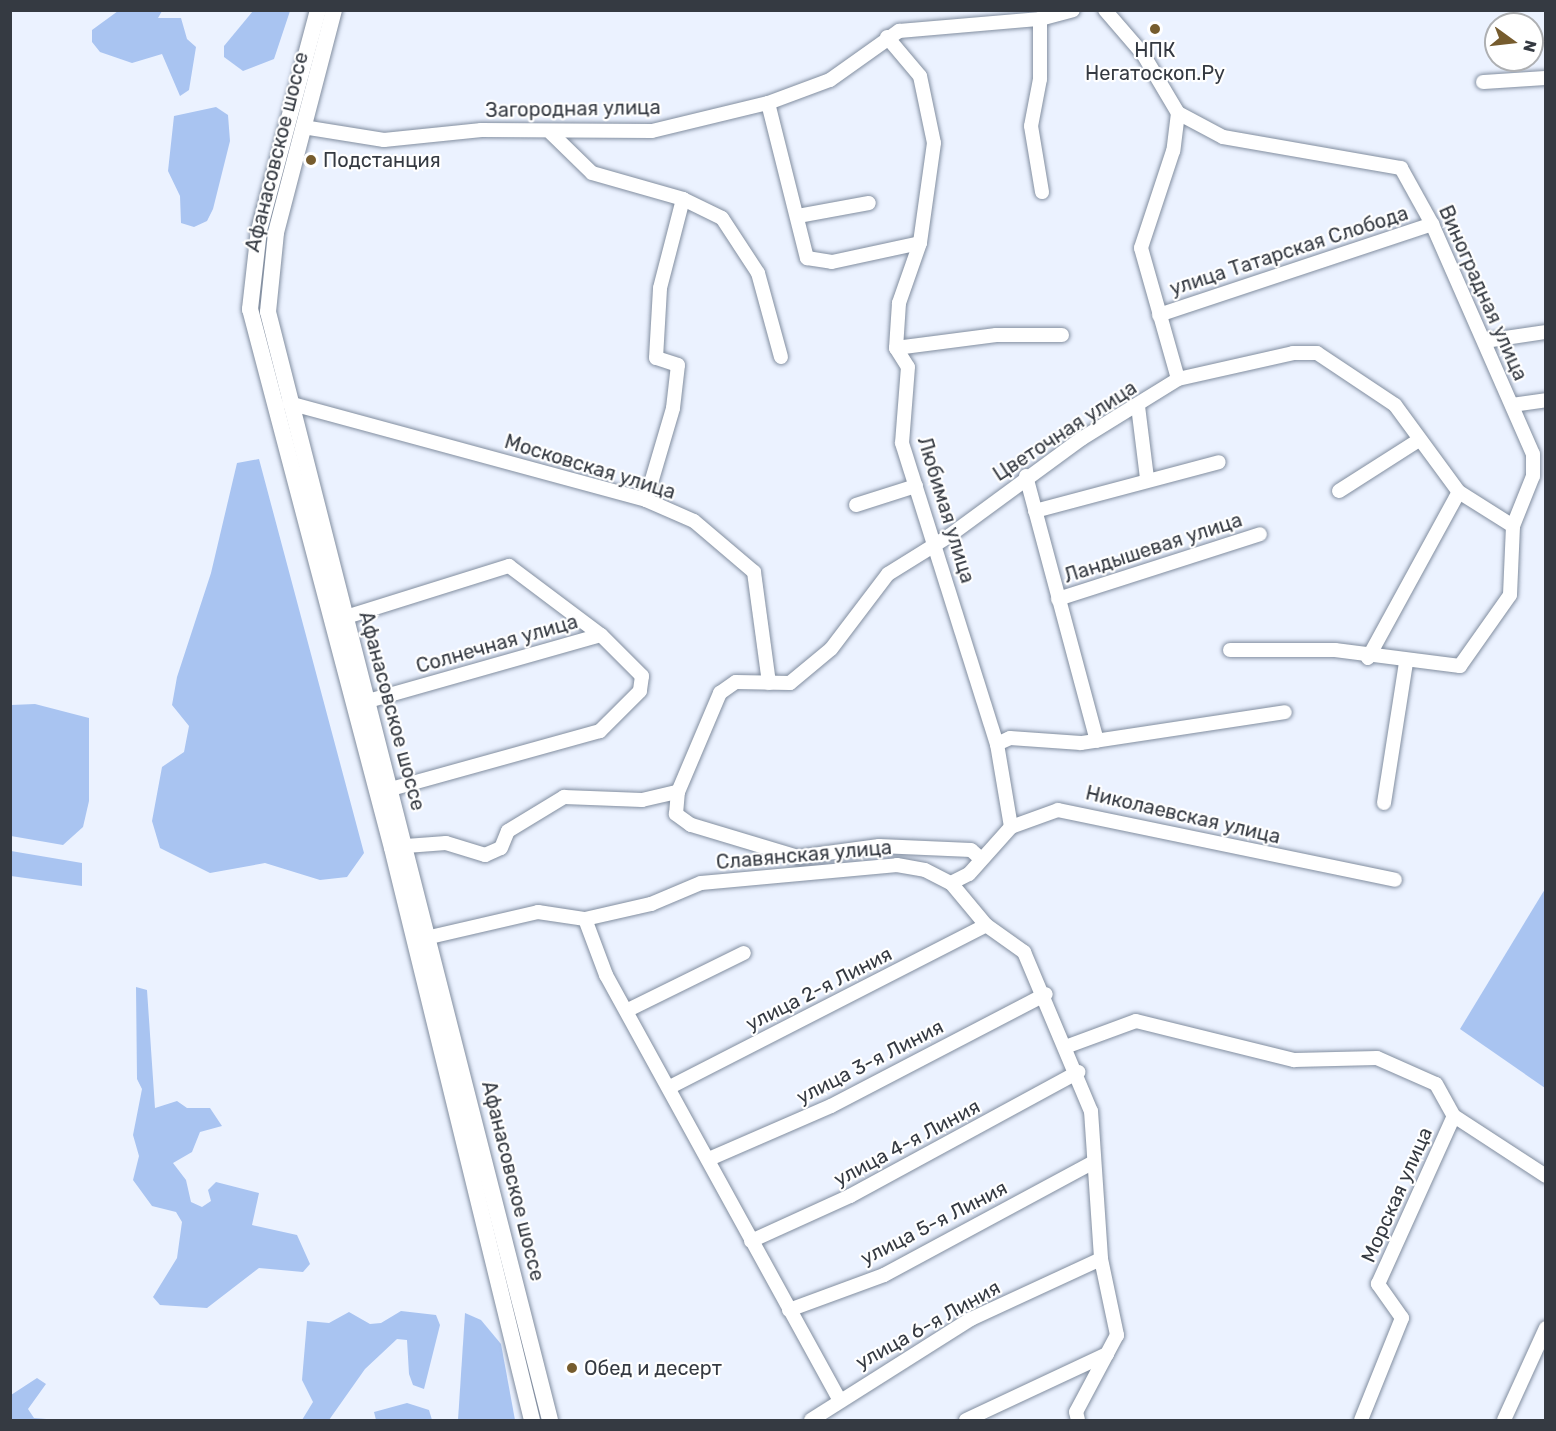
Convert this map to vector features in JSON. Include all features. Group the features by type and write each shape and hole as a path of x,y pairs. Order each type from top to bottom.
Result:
{"main road":[{"name":"Афанасовское шоссе","path":"318,10 259,230 250,309 392,848 531,1420"},
{"name":"Афанасовское шоссе","path":"334,10 303,127 270,271 268,312 289,403 430,937 550,1420"}],"street":[{"path":"1105,10 1143,54 1178,113 1173,152 1141,248 1179,379 1293,353 1317,352 1395,405 1459,492 1513,526"},
{"name":"Загородная улица","path":"303,127 384,140 481,130 652,131 768,103 830,80 887,37 923,27 1040,19 1069,11"},
{"path":"1040,19 1040,79 1031,126 1042,192"},
{"name":"Любимая улица","path":"887,37 920,76 934,143 920,243 899,303 896,348 908,367 902,443 938,542 980,704 997,744 1011,827"},
{"path":"1483,82 1545,78"},
{"path":"768,103 807,258 832,262 920,243"},
{"name":"Виноградная улица","path":"1178,113 1223,137 1393,164 1408,176 1432,224 1512,405 1539,454 1533,476 1513,526 1510,594 1476,650 1451,668 1368,658 1335,650 1230,650"},
{"path":"551,132 592,172 683,199 722,218 745,249 758,273 781,357"},
{"path":"646,500 673,408 678,365 656,358 660,288 683,199"},
{"path":"798,216 869,203"},
{"name":"улица Татарская Слобода","path":"1159,315 1432,224"},
{"path":"1485,341 1545,332"},
{"path":"896,348 996,335 1062,335"},
{"name":"Цветочная улица","path":"678,792 720,693 736,682 790,683 831,649 888,574 938,542 1026,476 1179,379"},
{"path":"1512,405 1545,400"},
{"name":"Московская улица","path":"289,403 646,500 694,521 754,572 769,683"},
{"path":"1138,406 1147,478"},
{"path":"1339,490 1419,440"},
{"path":"1035,511 1147,478 1219,462"},
{"path":"1026,476 1097,741"},
{"path":"856,505 916,486"},
{"path":"1368,658 1459,492"},
{"name":"Ландышевая улица","path":"1058,599 1260,534"},
{"path":"346,617 504,566 602,635 637,669 642,684 604,729 391,789"},
{"name":"Солнечная улица","path":"368,701 602,635"},
{"path":"1384,803 1406,662"},
{"path":"997,744 1010,738 1097,741 1285,712"},
{"path":"406,846 446,843 485,855 501,848 508,831 564,797 642,800 678,792 676,814 691,825 798,857 879,846 971,850 981,859"},
{"name":"Николаевская улица","path":"951,883 969,874 1011,827 1058,810 1077,810 1227,848 1395,880"},
{"name":"Славянская улица","path":"430,937 538,912 585,919 651,904 701,883 897,866 925,870 951,883 986,925 1024,952 1046,994 1068,1046 1091,1111 1101,1259 1118,1335 1076,1412 1078,1420"},
{"path":"585,919 606,975 628,1010 751,1241 839,1398"},
{"name":"улица 2-я Линия","path":"670,1087 986,925"},
{"path":"628,1010 744,953"},
{"name":"улица 3-я Линия","path":"709,1159 831,1106 1046,994"},
{"path":"1068,1046 1136,1021 1294,1060 1377,1058 1436,1084 1454,1116 1545,1176"},
{"name":"улица 4-я Линия","path":"751,1241 850,1196 1078,1072"},
{"name":"Морская улица","path":"1361,1420 1402,1318 1378,1284 1454,1116"},
{"name":"улица 5-я Линия","path":"789,1310 884,1275 1094,1162"},
{"name":"улица 6-я Линия","path":"811,1420 839,1398 971,1319 1101,1259"},
{"path":"1504,1420 1545,1328"},
{"path":"966,1420 1107,1354"}],"shaded area":[{"path":"118,11 162,11 158,18 181,18 187,39 196,47 189,90 180,96 162,54 132,63 100,52 92,42 92,30"},
{"path":"253,11 290,11 274,59 243,71 224,57 224,46"},
{"path":"216,107 228,115 230,141 213,209 207,221 194,227 181,223 180,196 168,171 174,116"},
{"path":"259,459 364,853 347,877 320,880 265,863 210,873 160,848 152,821 162,767 184,752 189,726 172,705 177,677 211,573 237,463"},
{"path":"35,704 89,718 89,801 83,827 63,845 11,836 11,705"},
{"path":"11,851 82,863 82,886 11,876"},
{"path":"1545,889 1546,1088 1460,1029"},
{"path":"136,987 147,990 155,1108 177,1101 187,1108 210,1108 222,1126 200,1132 192,1152 173,1163 186,1180 191,1202 202,1207 211,1201 208,1190 216,1182 259,1193 252,1225 297,1235 310,1264 303,1272 259,1268 207,1308 160,1305 153,1297 177,1258 182,1222 176,1212 152,1206 133,1180 139,1156 133,1135 142,1089 137,1079"},
{"path":"401,1311 436,1315 440,1325 424,1389 413,1385 409,1374 407,1340 397,1339 365,1369 329,1420 302,1420 313,1402 302,1380 307,1321 329,1323 349,1312 370,1324 381,1323"},
{"path":"465,1313 481,1320 501,1344 515,1420 458,1420"},
{"path":"37,1378 46,1384 28,1409 34,1418 59,1420 11,1420 11,1395"},
{"path":"407,1403 429,1410 432,1420 376,1420 374,1412"}],"place":[{"name":"НПК Негатоскоп.Ру","path":"1155,29"},
{"name":"Подстанция","path":"311,160"},
{"name":"Обед и десерт","path":"572,1368"}]}
